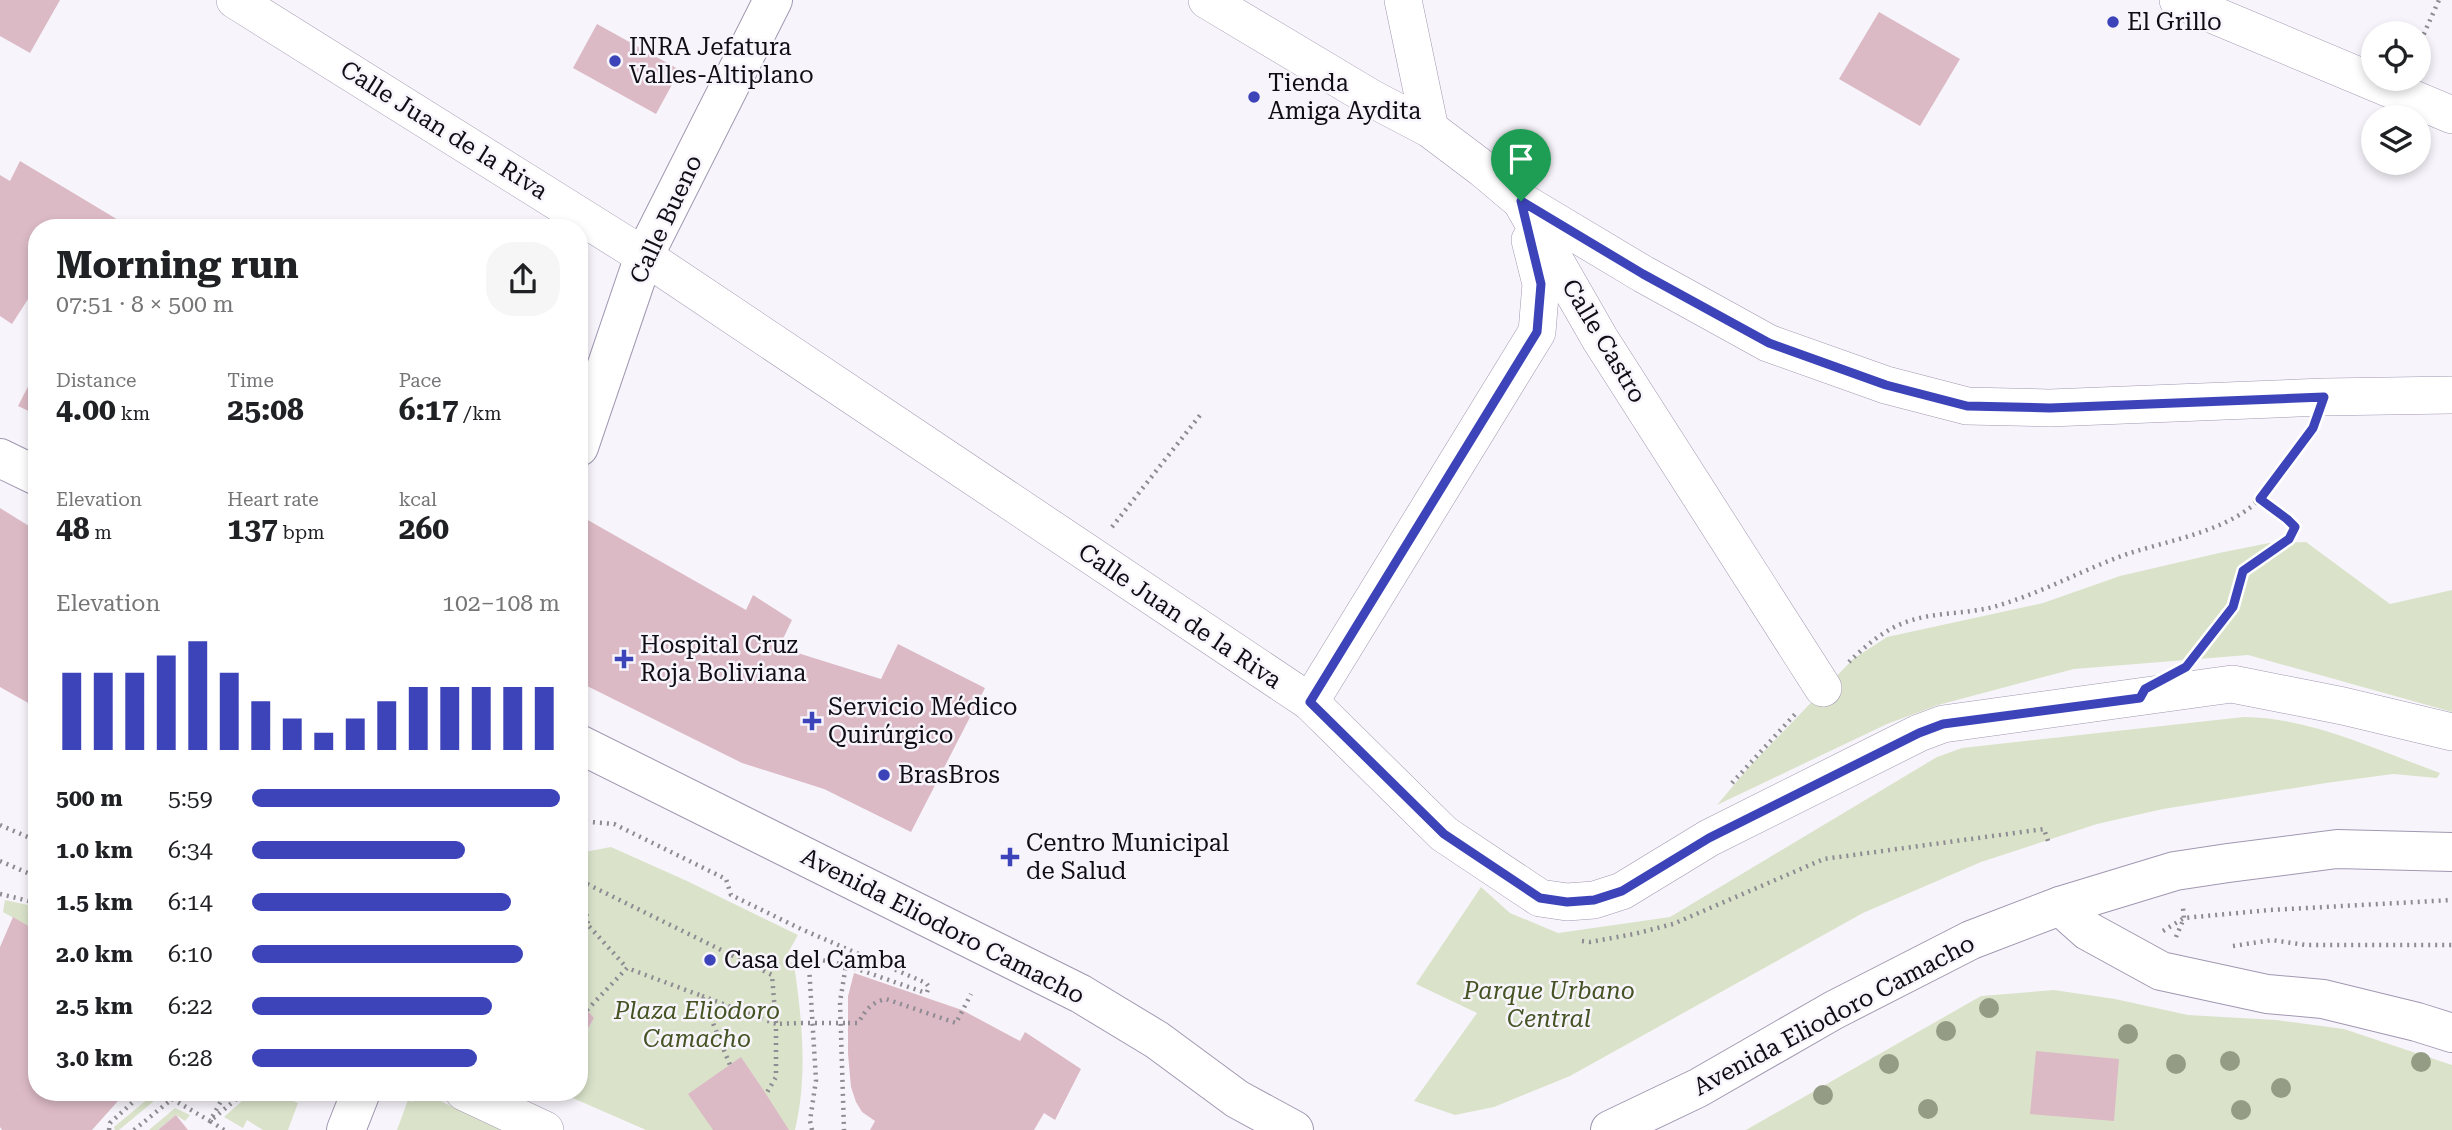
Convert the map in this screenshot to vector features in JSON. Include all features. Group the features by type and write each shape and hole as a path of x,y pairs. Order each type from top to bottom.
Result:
{"main road":[{"name":"Calle Bueno","path":"588,421 644,256 773,0"},
{"path":"0,458 28,472"},
{"name":"Avenida Eliodoro Camacho","path":"588,748 1081,994 1157,1040 1237,1100 1294,1130"},
{"name":"Avenida Eliodoro Camacho","path":"1610,1130 1699,1088 1834,1010 1971,940 2060,906 2175,871 2228,863 2337,849 2452,852"},
{"path":"2060,906 2088,931 2161,971 2267,994 2323,999 2452,1033"},
{"path":"346,1130 357,1101"}],"street":[{"name":"Calle Juan de la Riva","path":"235,0 585,219"},
{"name":"Calle Castro","path":"1207,0 1371,98 1430,129 1521,201 1600,339 1823,688"},
{"path":"1404,0 1430,129"},
{"path":"2178,0 2452,116"},
{"path":"1521,201 1643,274 1769,343 1886,385 1967,406 2050,408 2324,397 2452,395"},
{"path":"1310,702 1537,332 1541,284 1521,201"},
{"name":"Calle Juan de la Riva","path":"588,221 1310,702 1444,834 1540,898 1567,902 1594,900 1622,891 1709,838 1919,733 1943,724 2232,684 2343,706 2452,732"},
{"path":"483,1101 545,1130"}],"path":[{"path":"2430,21 2439,0"},
{"path":"1731,784 1792,717 1867,644 1909,621 1991,607 2024,597 2127,554 2189,537 2239,513 2260,499 2313,428 2324,397"},
{"path":"1090,556 1201,414"},
{"path":"2193,657 2233,607 2243,571 2289,539 2295,527 2260,499"},
{"path":"588,822 614,824 726,879 731,895 801,929 926,983 929,987 927,992 923,992 846,965 816,959 809,966 816,1080 810,1121 812,1130"},
{"path":"0,825 28,837"},
{"path":"1673,924 1824,859 2044,829 2048,841"},
{"path":"0,861 28,873"},
{"path":"588,884 772,975 776,1077 765,1094"},
{"path":"0,894 28,901"},
{"path":"2160,933 2184,918 2270,910 2452,900"},
{"path":"2183,907 2184,918"},
{"path":"588,920 589,925 627,968 776,1024 858,1023 867,1007 886,999 956,1023 971,994"},
{"path":"2272,940 2306,945 2452,946"},
{"path":"844,1130 840,1002 846,965"},
{"path":"588,1009 627,968"},
{"path":"702,996 730,1065"},
{"path":"109,1130 110,1123 134,1101"},
{"path":"134,1130 170,1101"},
{"path":"175,1101 224,1130"},
{"path":"210,1121 221,1101"},
{"path":"210,1121 234,1101"}],"green space":[{"path":"2306,542 2390,604 2452,590 2452,712 2248,655 2074,669 1938,705 1887,724 1717,805 1749,767 1853,659 1887,637 2043,603 2120,576 2219,553 2269,543"},
{"name":"Parque Urbano Central","path":"2244,717 2295,723 2319,729 2440,773 2437,778 2393,774 2326,783 2163,809 2097,824 1981,862 1863,913 1570,1076 1494,1107 1455,1115 1414,1101 1477,1013 1416,984 1481,887 1510,913 1558,933 1670,917 1937,757 1962,748"},
{"name":"Plaza Eliodoro Camacho","path":"611,847 798,935 785,958 794,964 801,1026 803,1068 795,1130 646,1130 580,1101 588,1101 588,1028 594,1018 588,1011 588,851"},
{"path":"5,900 28,905 28,926 3,912"},
{"path":"2054,990 2115,999 2188,1015 2276,1020 2344,1029 2452,1065 2452,1130 1746,1130 1981,996"},
{"path":"145,1101 154,1101 119,1130 114,1127"},
{"path":"242,1101 298,1103 288,1130 263,1130 247,1120 243,1128 224,1117"},
{"path":"408,1101 440,1101 502,1130 397,1130"},
{"path":"175,1108 190,1115 185,1121 176,1115 158,1130 149,1130"}],"building":[{"path":"0,0 60,0 30,53 0,36"},
{"path":"1879,12 1960,59 1920,126 1839,79"},
{"path":"597,24 680,70 656,114 573,68"},
{"path":"20,161 117,219 28,219 28,299 12,324 0,316 0,175 10,181"},
{"path":"28,387 28,411 18,406"},
{"path":"0,508 28,525 28,703 0,687"},
{"path":"588,520 746,610 753,595 792,620 781,643 801,654 881,679 898,644 985,688 911,832 824,789 742,763 588,686"},
{"path":"13,917 28,926 28,1101 118,1101 92,1130 2,1130 0,1127 0,947"},
{"path":"854,973 962,1010 1020,1041 1025,1032 1081,1069 1055,1120 1044,1113 1034,1130 870,1130 875,1121 862,1112 851,1087 848,996"},
{"path":"588,1011 594,1018 588,1028"},
{"path":"2036,1051 2119,1059 2114,1121 2030,1114"},
{"path":"741,1057 789,1130 713,1130 688,1094"},
{"path":"176,1115 188,1130 158,1130"}],"place":[{"name":"El Grillo","path":"2113,22"},
{"name":"INRA Jefatura Valles-Altiplano","path":"615,61"},
{"name":"Tienda Amiga Aydita","path":"1254,97"},
{"name":"Hospital Cruz Roja Boliviana","path":"624,659"},
{"name":"Servicio Médico Quirúrgico","path":"812,721"},
{"name":"BrasBros","path":"884,775"},
{"name":"Centro Municipal de Salud","path":"1010,857"},
{"name":"Casa del Camba","path":"710,960"}],"route":[{"path":"1521,201 1643,274 1769,343 1886,385 1967,406 2050,408 2324,397 2313,428 2260,499 2295,527 2289,539 2243,571 2233,607 2186,667 2145,689 2140,698 1943,724 1919,733 1709,838 1622,891 1594,900 1567,902 1540,898 1444,834 1310,702 1537,332 1541,284 1521,201"}]}
